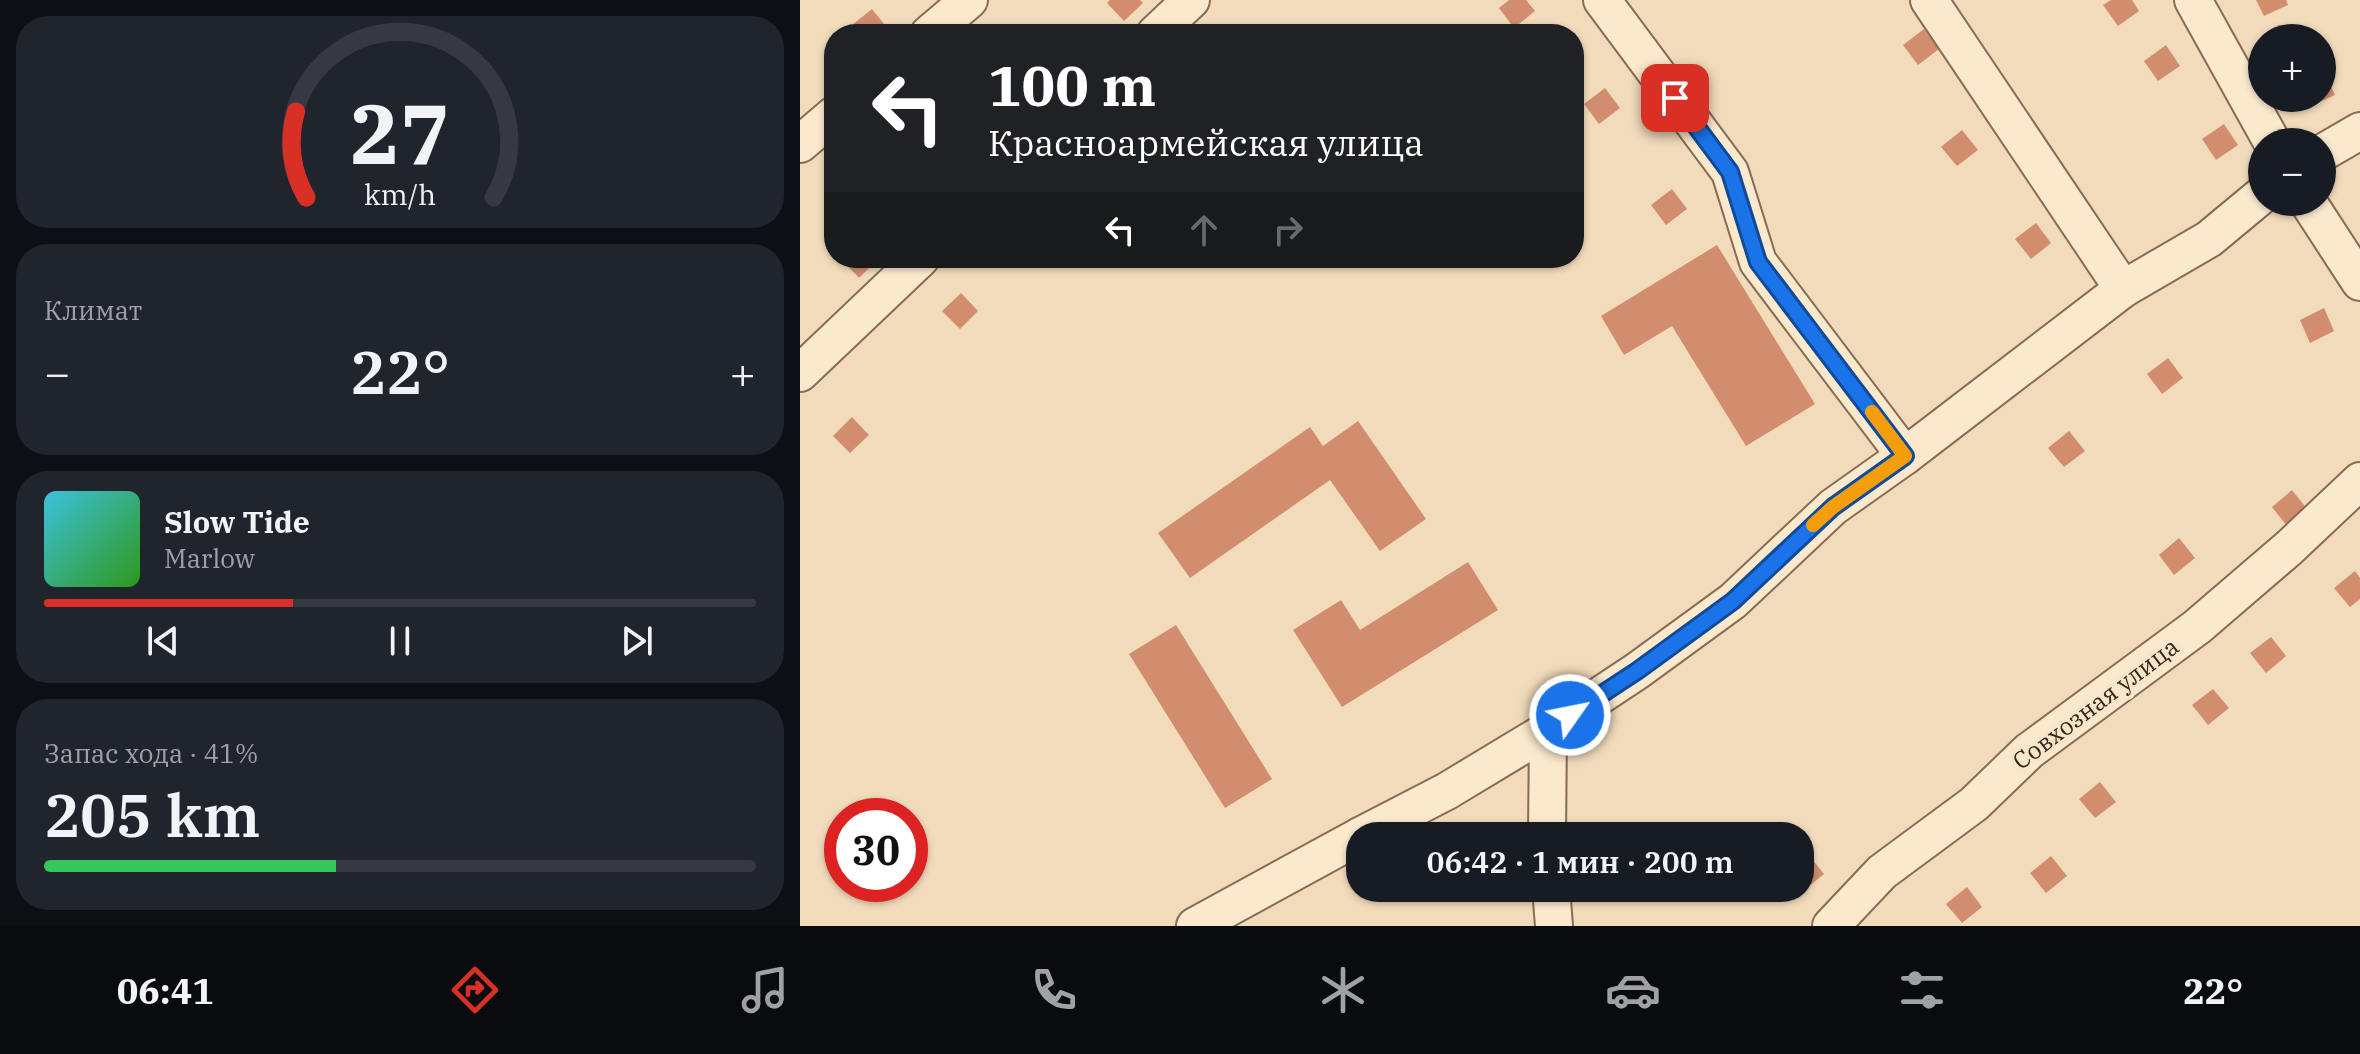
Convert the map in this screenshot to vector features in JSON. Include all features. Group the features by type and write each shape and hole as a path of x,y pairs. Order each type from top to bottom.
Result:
{"street":[{"path":"941,24 969,0"},
{"path":"1166,24 1191,0"},
{"path":"1602,0 1730,172 1758,262 1905,456"},
{"path":"1929,0 2123,289"},
{"path":"2193,0 2264,128"},
{"path":"800,144 824,124"},
{"path":"2336,145 2360,131"},
{"path":"1387,822 1447,791 1548,730 1637,671 1733,601 1833,507 1905,456 2123,289 2209,239 2248,207"},
{"path":"2317,216 2360,282"},
{"path":"800,373 910,268"},
{"name":"Совхозная улица","path":"1831,926 1882,872 1974,804 2029,751 2197,627 2289,548 2360,481"},
{"path":"1547,822 1548,730"},
{"path":"1195,926 1346,844"},
{"path":"1552,902 1554,926"}],"building":[{"path":"1110,0 1140,0 1143,3 1124,21 1107,3"},
{"path":"1509,0 1526,0 1535,11 1519,24 1511,24 1499,8"},
{"path":"2111,0 2132,0 2139,11 2118,26 2103,5"},
{"path":"2256,0 2286,0 2288,5 2264,16"},
{"path":"872,9 884,24 853,24"},
{"path":"1924,29 1939,49 1918,65 1903,45"},
{"path":"2166,45 2180,66 2158,81 2144,61"},
{"path":"1605,88 1620,108 1599,124 1584,104"},
{"path":"2224,124 2238,145 2216,160 2202,139"},
{"path":"1962,130 1978,150 1957,166 1941,147"},
{"path":"1672,189 1687,209 1666,225 1651,205"},
{"path":"2036,223 2051,243 2031,259 2015,239"},
{"path":"1717,245 1815,404 1746,446 1672,326 1624,355 1601,316"},
{"path":"850,268 869,268 859,278"},
{"path":"961,293 978,311 960,329 942,311"},
{"path":"2324,308 2334,331 2310,343 2300,320"},
{"path":"2168,358 2183,378 2162,394 2147,374"},
{"path":"852,417 869,435 850,453 833,436"},
{"path":"1358,421 1426,519 1380,551 1330,480 1190,578 1158,533 1310,427 1323,446"},
{"path":"2069,431 2085,451 2064,467 2048,448"},
{"path":"2292,490 2308,510 2287,526 2272,507"},
{"path":"2179,538 2195,558 2174,575 2159,555"},
{"path":"1468,562 1498,610 1342,707 1293,630 1341,600 1360,630"},
{"path":"2355,571 2360,578 2360,599 2350,607 2334,588"},
{"path":"1176,625 1272,779 1225,808 1129,654"},
{"path":"2271,637 2286,656 2266,673 2250,653"},
{"path":"2213,689 2229,708 2208,725 2192,705"},
{"path":"2100,782 2116,802 2095,818 2079,799"},
{"path":"2051,856 2067,876 2046,893 2030,873"},
{"path":"1814,862 1824,874 1814,882"},
{"path":"1967,887 1982,907 1962,923 1946,904"}],"slow traffic":[{"path":"1813,525 1833,507 1905,456 1872,412"}],"route":[{"path":"1570,715 1733,601 1833,507 1905,456 1758,262 1730,172 1675,98"}]}
